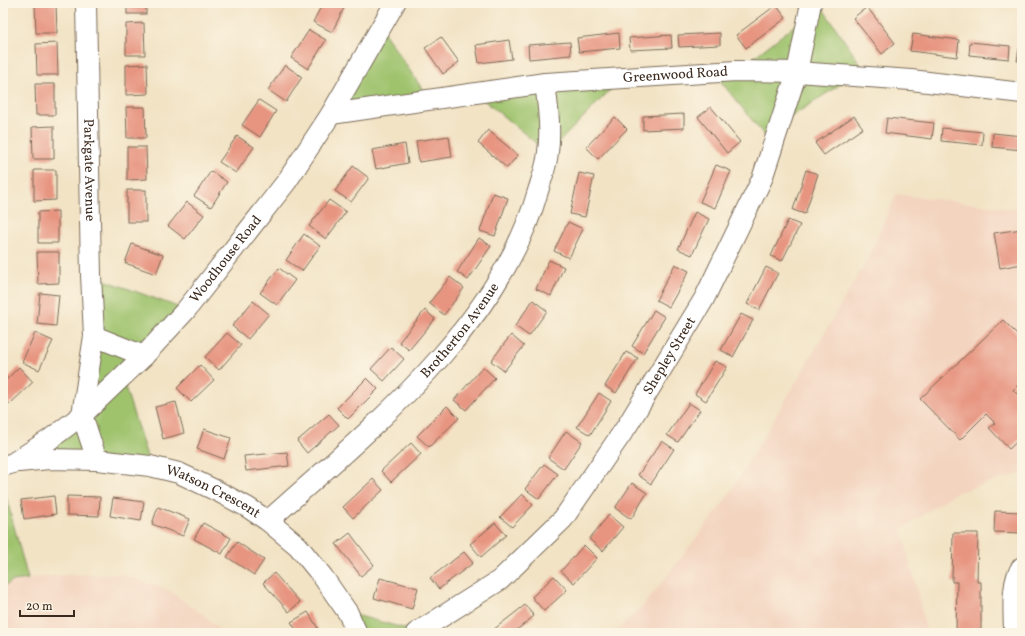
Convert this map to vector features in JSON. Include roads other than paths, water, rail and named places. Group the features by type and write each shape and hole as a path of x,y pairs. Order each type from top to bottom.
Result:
{"street":[{"name":"Parkgate Avenue","path":"86,3 91,267 94,336 82,415 98,460"},
{"name":"Woodhouse Road","path":"8,465 49,440 82,415 144,356 186,310 286,181 331,114 395,3"},
{"name":"Shepley Street","path":"416,633 500,580 563,519 627,426 704,300 759,186 797,72 811,3"},
{"name":"Greenwood Road","path":"331,114 545,83 713,72 797,72 911,80 1022,93"},
{"name":"Brotherton Avenue","path":"268,521 409,391 467,326 503,273 521,237 533,208 548,153 549,118 545,83"},
{"path":"94,336 144,356"},
{"name":"Watson Crescent","path":"8,465 49,458 98,460 150,466 179,472 247,507 268,521 298,546 323,577 348,613 357,633"},
{"path":"1014,633 1015,584 1017,573 1022,567"}]}
